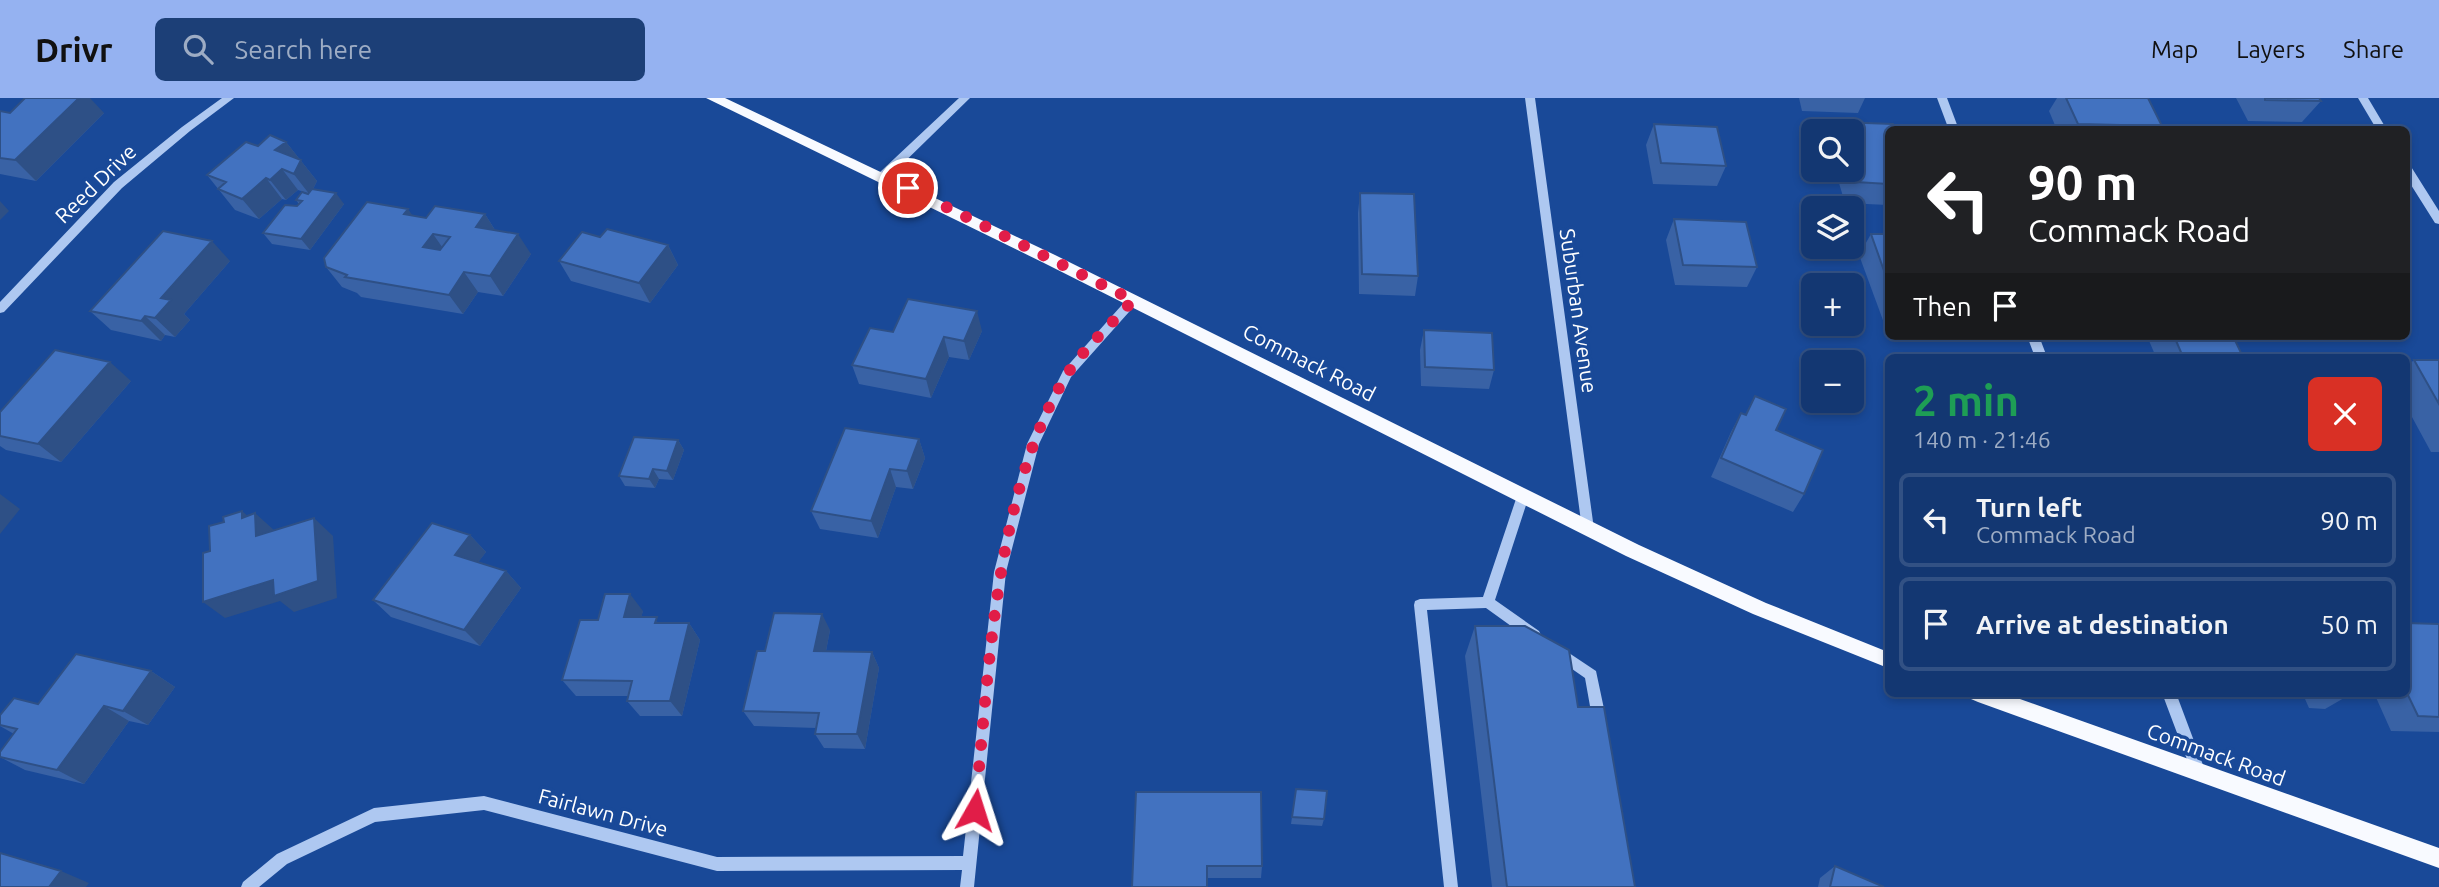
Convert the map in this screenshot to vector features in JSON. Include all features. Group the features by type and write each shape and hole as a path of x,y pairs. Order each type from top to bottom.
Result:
{"main road":[{"name":"Commack Road","path":"713,98 883,176 1588,529 1822,636 1885,659"},
{"name":"Commack Road","path":"1989,697 2439,858"}],"street":[{"name":"Reed Drive","path":"0,309 118,185 186,129 229,98"},
{"path":"883,176 965,98"},
{"name":"Suburban Avenue","path":"1530,98 1588,529"},
{"path":"1942,98 1952,126"},
{"path":"2362,98 2380,126"},
{"path":"2410,174 2439,220"},
{"path":"967,887 1000,572 1033,444 1067,374 1133,300"},
{"path":"1488,602 1523,496"},
{"path":"1451,887 1420,605 1488,602 1591,676 1603,741"},
{"path":"2170,697 2199,773"},
{"name":"Fairlawn Drive","path":"248,887 282,859 374,815 484,803 717,864 969,863"}],"building":[{"path":"25,98 79,98 15,160 0,158 0,111 10,113"},
{"path":"2066,98 2148,98 2162,126 2078,124"},
{"path":"2319,98 2321,101 2265,100"},
{"path":"1864,123 1893,124 1885,126 1885,184 1856,182 1864,182"},
{"path":"1654,124 1717,127 1726,166 1661,163"},
{"path":"270,135 286,142 275,150 301,160 294,174 282,169 270,180 266,178 242,199 218,189 226,182 207,175 246,142 258,146"},
{"path":"312,189 336,193 301,239 263,233 285,205 297,206 302,201 296,200 302,192 308,194"},
{"path":"1360,193 1414,194 1418,276 1362,274"},
{"path":"367,202 408,209 404,214 426,218 435,206 485,214 476,227 518,234 490,276 464,272 449,295 345,277 347,275 326,267 324,258","holes":["433,234 450,237 440,250 423,247"]},
{"path":"1674,219 1746,222 1757,267 1683,265"},
{"path":"607,229 668,245 639,283 559,261 582,232 600,237"},
{"path":"163,231 212,241 161,298 171,300 155,318 145,316 141,321 90,311"},
{"path":"1871,234 1885,234 1885,274"},
{"path":"908,299 977,311 964,341 944,337 926,379 852,365 870,328 893,332"},
{"path":"1424,330 1492,333 1494,370 1425,367"},
{"path":"2176,340 2235,340 2242,354 2182,354"},
{"path":"55,350 110,362 38,444 0,436 0,412"},
{"path":"2414,360 2439,360 2439,404"},
{"path":"1755,396 1786,409 1776,430 1823,450 1804,494 1721,458 1741,413 1746,415"},
{"path":"845,428 919,439 907,471 890,469 871,521 811,511"},
{"path":"634,437 678,440 667,471 653,469 649,479 619,476"},
{"path":"242,511 242,518 255,513 256,536 314,518 318,581 274,596 273,580 203,602 203,553 210,551 209,526 224,522 223,517"},
{"path":"432,523 470,535 455,555 506,571 464,630 373,600"},
{"path":"605,594 630,594 624,617 657,617 655,623 689,623 670,701 627,701 632,681 562,680 580,620 598,620"},
{"path":"774,613 822,614 814,651 872,652 857,734 815,734 819,713 743,711 757,651 765,651"},
{"path":"2410,623 2439,624 2439,717 2418,716 2409,697"},
{"path":"1475,626 1525,626 1569,650 1578,707 1604,707 1635,887 1507,887"},
{"path":"76,654 151,671 123,711 104,706 57,770 0,757 0,752 17,729 0,725 0,715 14,698 38,704"},
{"path":"1296,789 1327,791 1324,819 1292,817"},
{"path":"1136,792 1261,792 1262,866 1207,866 1207,887 1132,887"},
{"path":"0,853 61,871 49,887 0,887"},
{"path":"1835,866 1884,887 1830,887"}],"route":[{"path":"908,188 1133,300 1067,374 1033,444 1000,572 975,810"}]}
